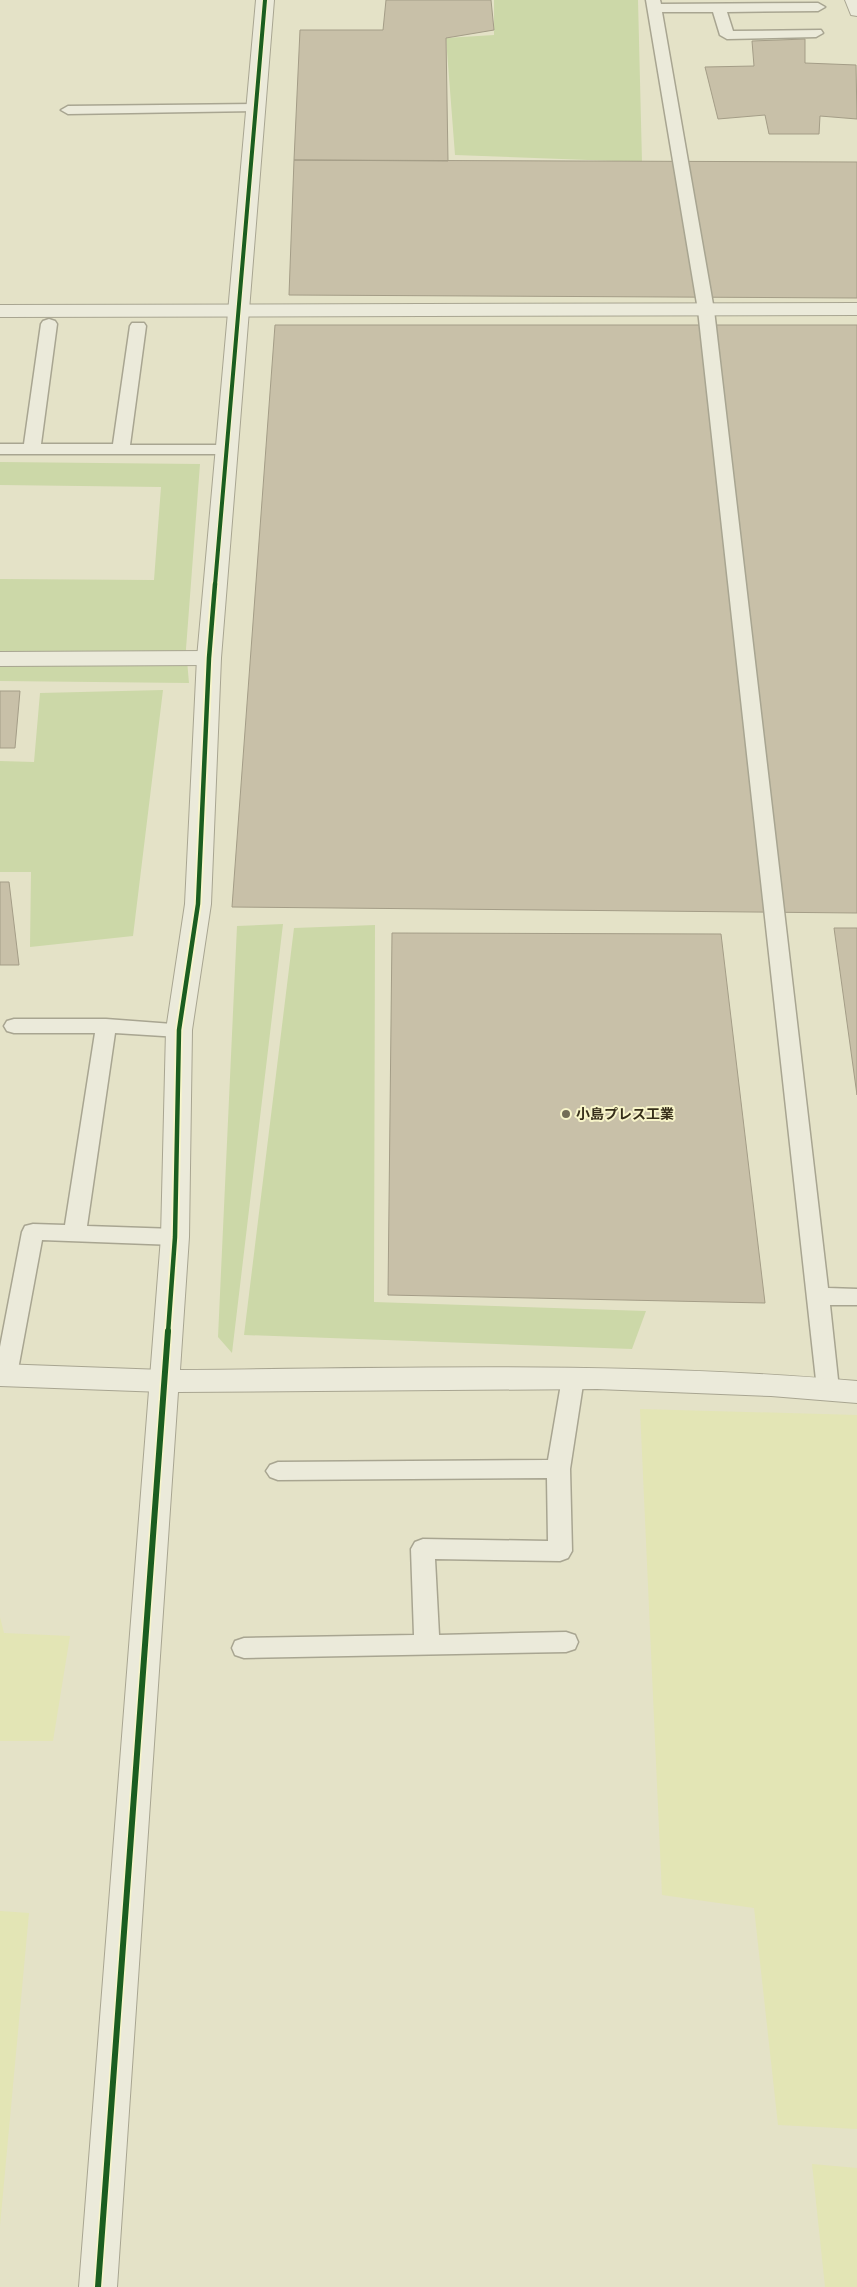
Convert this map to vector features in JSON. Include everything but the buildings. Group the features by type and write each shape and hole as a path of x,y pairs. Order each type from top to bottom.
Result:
{"street":[{"path":"98,2287 175,1237 179,1030 198,904 209,658 240,312 265,0"},
{"path":"854,0 857,11"},
{"path":"0,311 240,312 857,309"},
{"path":"0,659 209,658"},
{"path":"3,1375 163,1381 573,1378 722,1381 857,1392"}],"lane":[{"path":"818,7 719,8 654,4 706,310 819,1296 828,1389"},
{"path":"719,8 726,35 816,33"},
{"path":"68,110 256,108"},
{"path":"32,449 49,324"},
{"path":"121,449 138,326"},
{"path":"0,449 227,450"},
{"path":"14,1026 106,1026 179,1030"},
{"path":"75,1233 106,1026"},
{"path":"3,1375 34,1232 175,1237"},
{"path":"819,1296 857,1297"},
{"path":"427,1645 423,1549 560,1551 558,1469 573,1378"},
{"path":"278,1471 558,1469"},
{"path":"244,1648 566,1642"}],"green space":[{"path":"494,0 638,0 642,162 455,155 446,38 494,35"},
{"path":"0,462 200,464 186,649 189,683 0,681 0,579 154,580 161,487 0,485"},
{"path":"163,690 133,936 30,947 31,872 0,872 0,761 34,762 40,693"},
{"path":"283,924 232,1353 218,1337 237,926"},
{"path":"375,925 374,1302 646,1311 632,1349 244,1335 294,928"},
{"path":"640,1409 857,1415 857,2129 778,2125 754,1908 662,1895"},
{"path":"0,1617 4,1633 70,1636 53,1741 0,1741"},
{"path":"0,1911 29,1913 0,2226"},
{"path":"812,2164 857,2168 857,2287 825,2287"}],"cycle path":[{"path":"98,2287 175,1237 179,1030 198,904 209,658 265,0"}],"place":[{"name":"小島プレス工業","path":"566,1114"}]}
